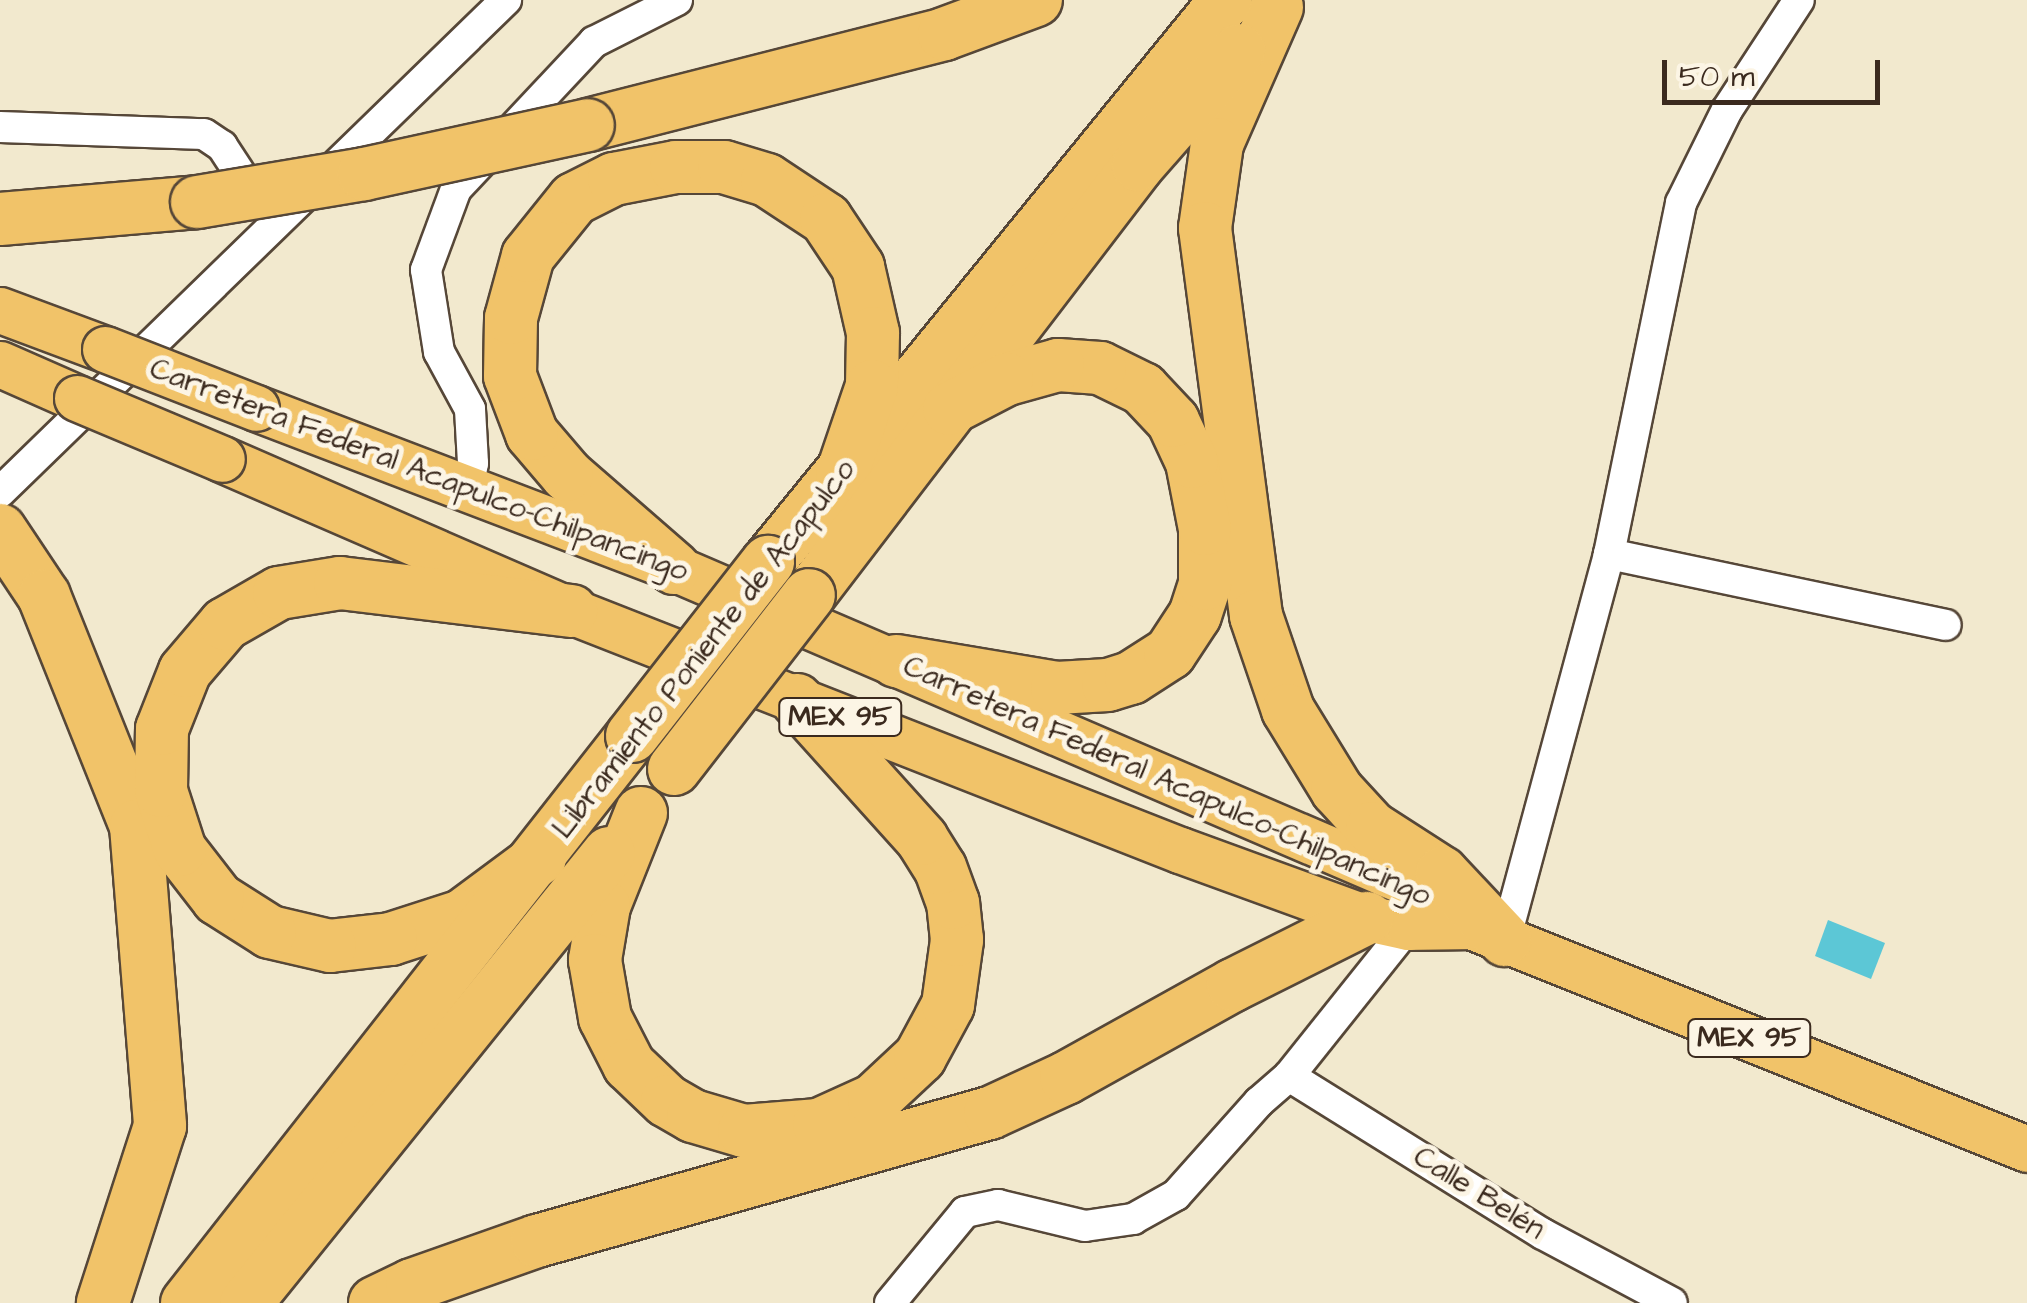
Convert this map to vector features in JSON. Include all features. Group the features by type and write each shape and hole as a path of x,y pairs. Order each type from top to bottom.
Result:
{"highway":[{"path":"0,218 196,202 364,174 588,126 944,34 1036,0"},
{"name":"Libramiento Poniente de Acapulco","path":"187,1303 540,858 768,562 1226,0"},
{"path":"1280,3 1217,144 1206,228 1260,633 1288,710 1337,790 1372,828 1442,873 1488,933"},
{"name":"Libramiento Poniente de Acapulco","path":"246,1303 641,813 1138,166 1280,3"},
{"path":"674,568 567,475 532,434 510,376 510,318 528,256 574,199 614,179 676,167 724,167 767,180 826,219 858,267 874,332 872,386 842,474"},
{"path":"896,661 1056,688 1108,686 1131,678 1170,653 1195,615 1205,584 1205,528 1192,462 1173,421 1143,389 1100,368 1058,365 1007,379 949,408"},
{"path":"10,544 44,596 136,826 160,1126 112,1286 102,1303"},
{"path":"540,858 462,916 392,939 330,946 270,932 218,898 180,850 161,791 162,729 185,670 225,624 279,593 340,582 571,610"},
{"path":"641,813 604,906 594,960 605,1018 630,1065 667,1101 693,1116 744,1131 819,1125 874,1100 920,1057 948,1005 958,940 953,903 940,868 922,839 798,700"},
{"path":"375,1303 428,1279 538,1241 990,1113 1066,1078 1233,985 1388,922"}],"main road":[{"name":"Carretera Federal Acapulco-Chilpancingo","path":"0,310 674,568 1428,891 1488,933"},
{"name":"Carretera Federal Acapulco-Chilpancingo","path":"0,364 571,610 1180,850 1388,922 1488,933"},
{"name":"MEX 95","path":"1488,933 2027,1149"}],"street":[{"path":"0,492 506,0"},
{"path":"468,489 474,463 470,409 439,352 426,270 456,189 594,42 676,0"},
{"path":"1488,933 1610,554 1681,203 1728,110 1800,0"},
{"path":"0,127 204,134 222,146 244,176 270,226"},
{"path":"1610,554 1946,625"},
{"path":"890,1303 966,1212 998,1205 1085,1226 1133,1219 1176,1195 1259,1102 1289,1076 1388,922"},
{"name":"Calle Belén","path":"1289,1076 1542,1234 1672,1303"}],"water":[{"path":"1828,920 1885,943 1871,979 1815,956"}]}
